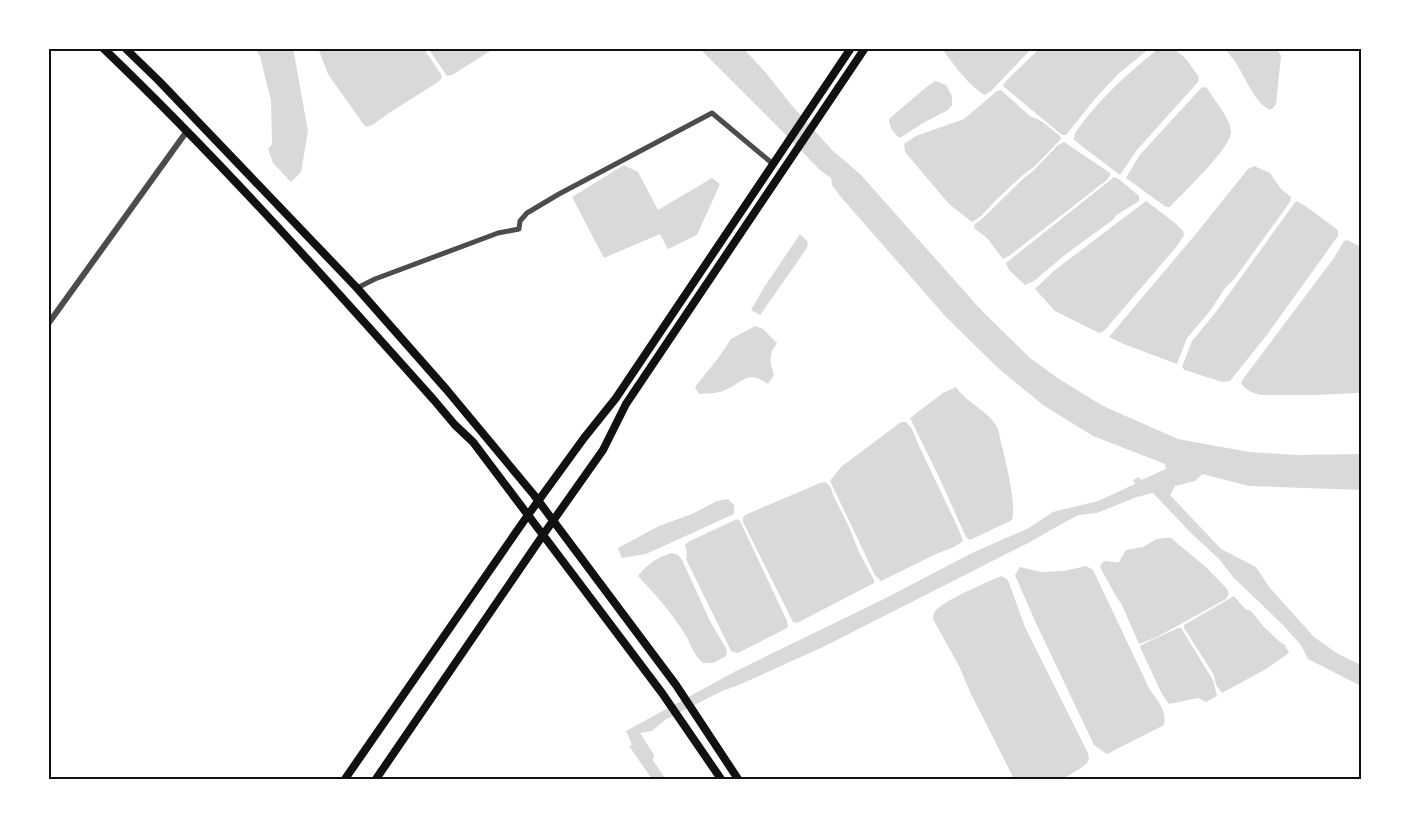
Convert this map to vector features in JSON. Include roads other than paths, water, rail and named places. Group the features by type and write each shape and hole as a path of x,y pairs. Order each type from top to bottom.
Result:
{"main road":[{"path":"103,48 187,130 278,226 455,425 473,442 662,693 721,779"},
{"path":"125,48 357,288 446,389 538,501 676,685 738,779"},
{"path":"345,779 528,515 616,398 851,48"},
{"path":"376,779 603,450 626,404 865,48"}],"street":[{"path":"357,288 375,279 498,233 519,229 520,221 527,213 543,203 712,113 775,161"},
{"path":"48,324 187,130"}]}
